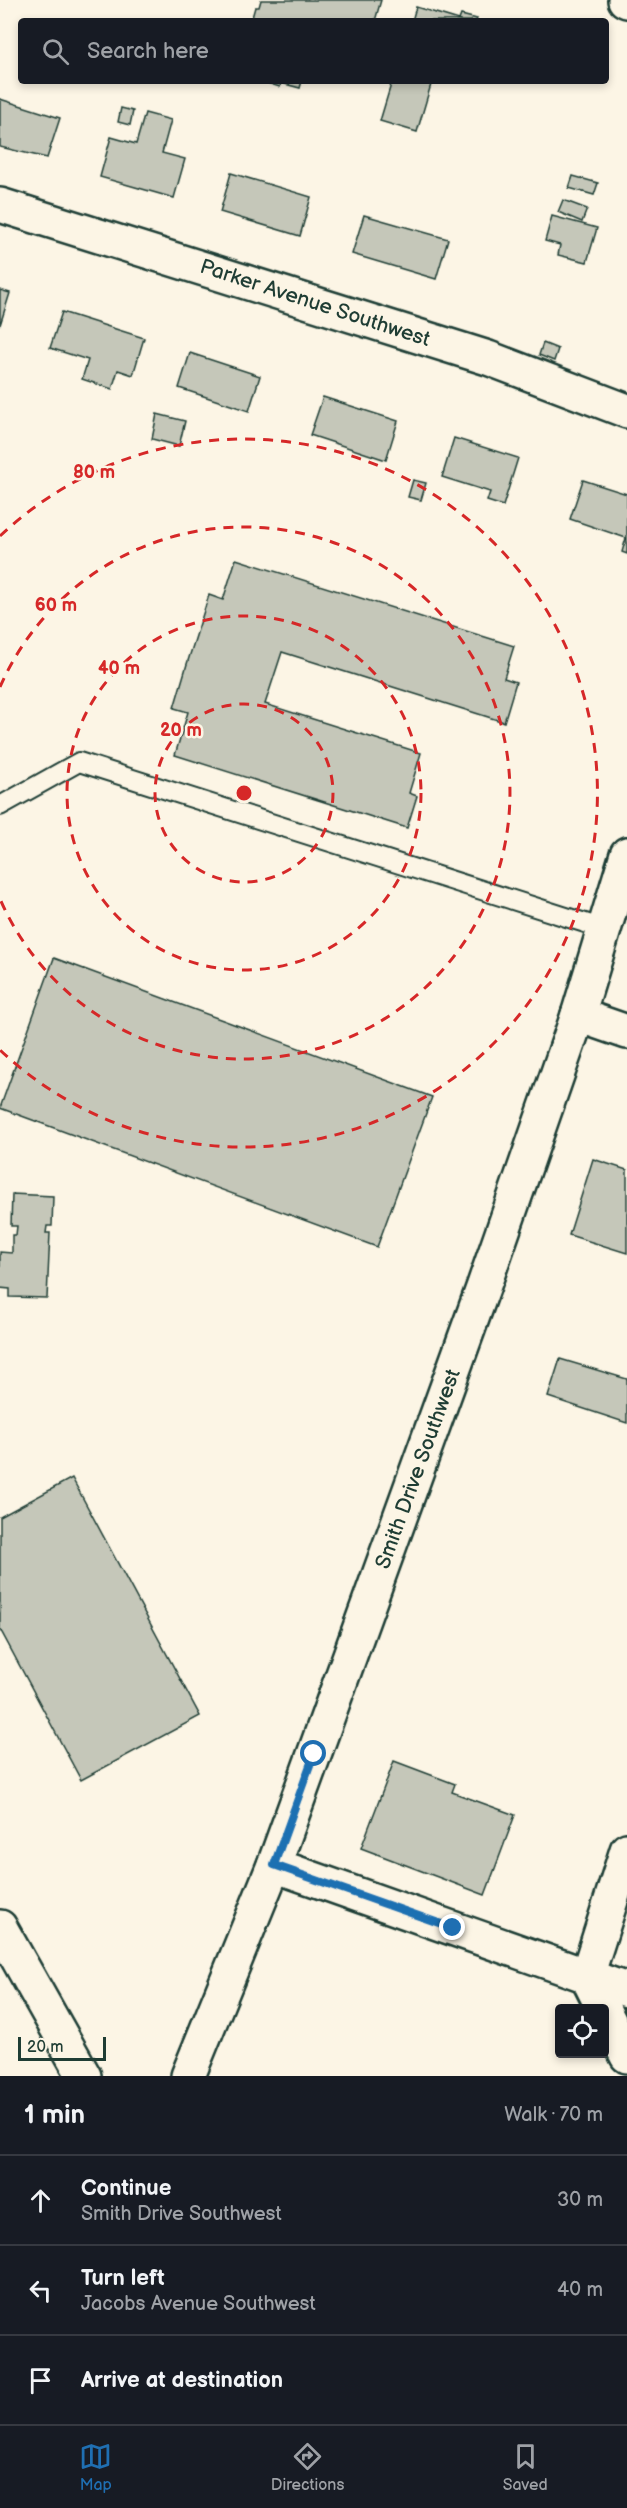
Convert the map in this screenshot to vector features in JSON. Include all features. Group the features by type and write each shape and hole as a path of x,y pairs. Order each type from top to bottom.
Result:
{"street":[{"name":"Parker Avenue Southwest","path":"0,205 488,358 627,411"},
{"name":"Smith Drive Southwest","path":"188,2076 274,1865 483,1288 578,1015 627,854"},
{"path":"578,1015 627,1032"},
{"path":"601,2004 587,1976 627,1850"},
{"path":"274,1865 627,1990"},
{"path":"0,1927 84,2076"},
{"path":"609,2020 627,2056"}],"lane":[{"path":"0,806 79,762 604,929"}],"building":[{"path":"261,0 381,0 376,18 252,18 255,7 259,7"},
{"path":"416,7 452,18 413,18"},
{"path":"285,84 301,84 300,88"},
{"path":"391,84 431,84 417,132 380,121"},
{"path":"0,99 60,118 47,158 0,147"},
{"path":"121,108 133,111 130,125 118,122"},
{"path":"145,113 171,120 162,153 185,159 174,198 100,177 111,137 136,144"},
{"path":"231,173 311,197 300,236 220,212"},
{"path":"573,176 598,183 594,195 569,188"},
{"path":"563,200 587,209 582,222 558,212"},
{"path":"364,215 448,239 436,279 352,254"},
{"path":"552,216 597,228 587,262 558,255 560,245 545,241"},
{"path":"0,290 10,293 0,325"},
{"path":"62,312 144,338 133,375 118,370 112,389 82,379 88,360 50,348"},
{"path":"543,343 558,349 554,361 539,355"},
{"path":"190,353 260,376 249,411 179,388"},
{"path":"323,397 398,421 386,460 310,435"},
{"path":"157,414 185,421 179,446 152,439"},
{"path":"454,438 518,458 503,506 487,501 490,492 442,477"},
{"path":"413,480 426,483 421,500 408,497"},
{"path":"583,480 627,494 627,554 622,552 626,538 570,519"},
{"path":"236,559 514,646 504,678 516,682 504,722 282,652 265,704 421,753 409,793 417,796 407,828 175,755 188,712 174,708 187,664 209,595 223,600"},
{"path":"54,958 432,1097 377,1247 0,1108"},
{"path":"593,1159 627,1170 627,1253 569,1235"},
{"path":"12,1194 53,1196 52,1226 47,1226 46,1233 50,1233 47,1298 10,1297 10,1289 0,1288 0,1252 12,1253 12,1235 16,1235 17,1226 11,1226"},
{"path":"560,1359 627,1379 627,1423 548,1397"},
{"path":"72,1478 200,1716 81,1780 0,1629 0,1517"},
{"path":"394,1761 455,1784 452,1792 515,1815 485,1895 361,1848"}],"route":[{"path":"314,1754 274,1865 453,1928"}]}
